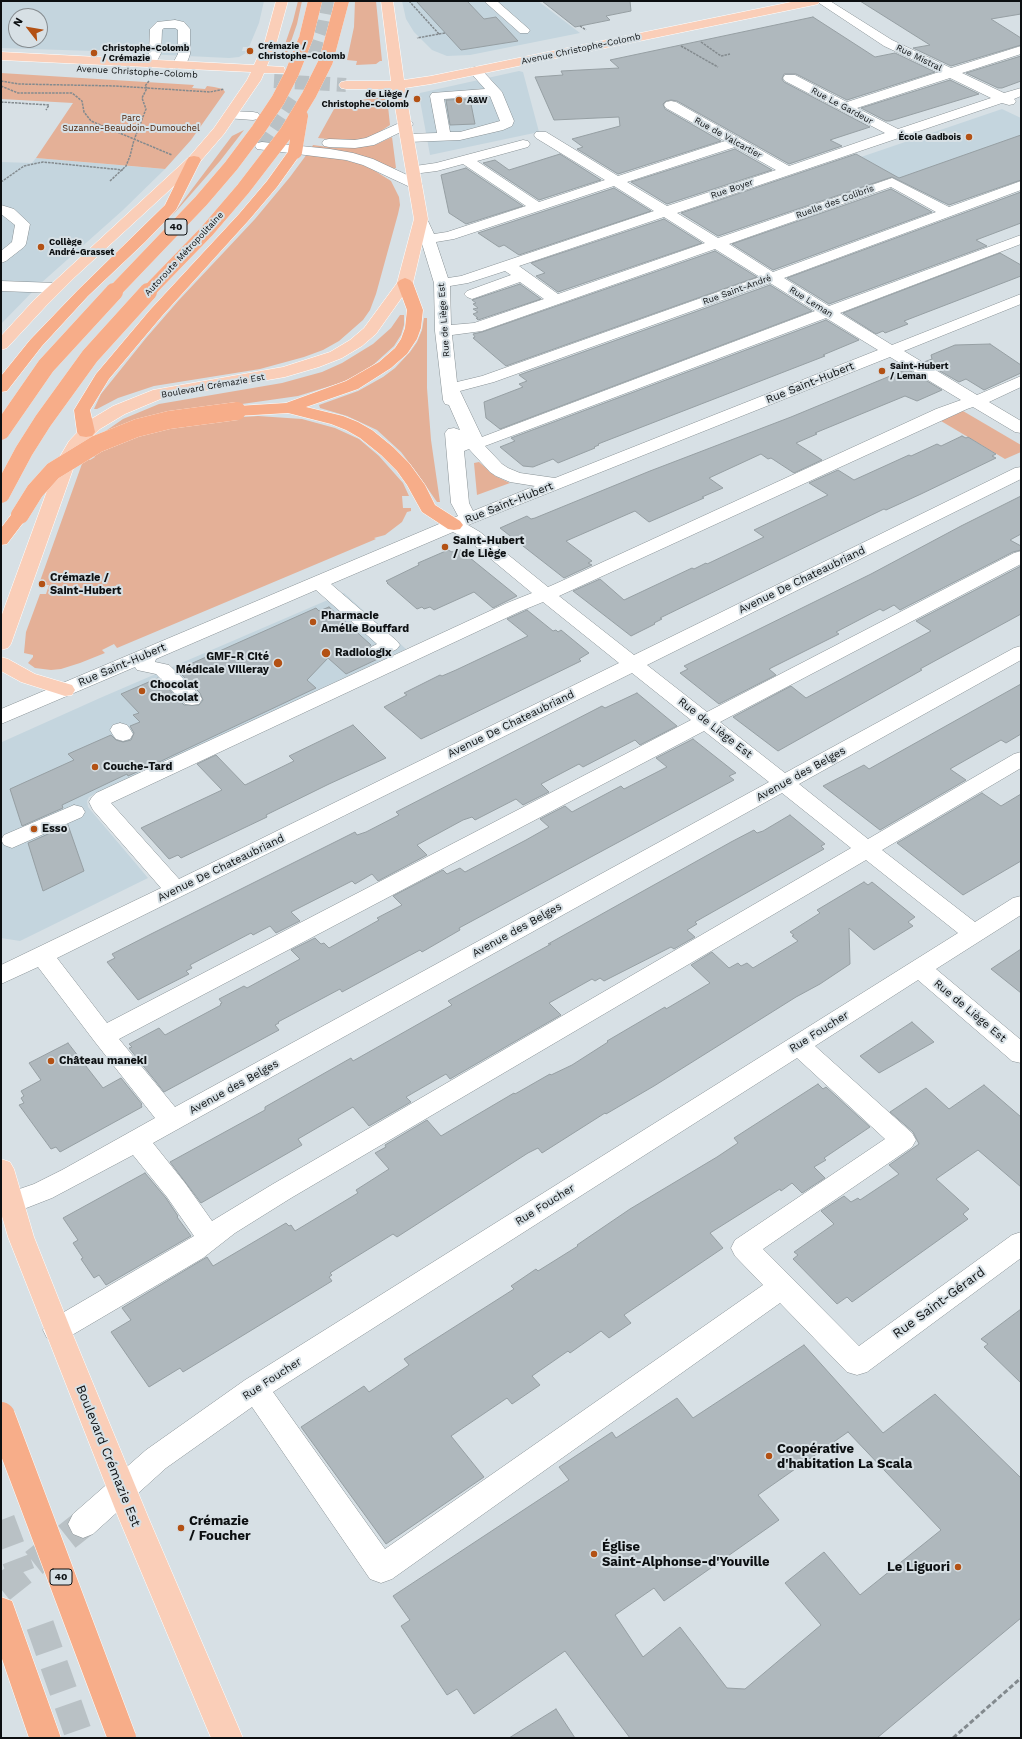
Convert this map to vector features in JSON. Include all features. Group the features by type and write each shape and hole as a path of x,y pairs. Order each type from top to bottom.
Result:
{"highway":[{"name":"40","path":"1,431 46,366 74,334 196,206 227,170 258,130 278,100 292,73 306,38 315,1"},
{"name":"Autoroute Métropolitaine","path":"1,494 24,451 43,421 90,356 123,318 207,231 244,189 286,133 302,107 330,49 342,1"},
{"path":"86,432 82,410 102,377 156,313 205,261 272,184 295,152 302,107"},
{"path":"1,387 36,343 83,293 150,230 171,206 194,160"},
{"path":"1,540 20,515 35,491 54,471 66,462 97,444 137,428 182,417 214,413 288,408 339,391 364,379 385,365 401,351 411,334 415,310 405,283"},
{"path":"288,408 337,420 366,434 387,451 403,467 416,485 428,508 462,521"},
{"name":"40","path":"1,1416 122,1738"},
{"path":"1,1612 45,1738"}],"main road":[{"path":"1,345 55,288 194,160 231,115 256,74 271,40 282,1"},
{"path":"387,1 397,80 406,124 414,177"},
{"name":"Avenue Christophe-Colomb","path":"397,80 421,72 460,66 773,1"},
{"name":"Avenue Christophe-Colomb","path":"349,79 397,80 475,71 814,1"},
{"name":"Avenue Christophe-Colomb","path":"1,56 178,65 277,76"},
{"name":"Avenue Christophe-Colomb","path":"1,64 256,74"},
{"name":"Rue de Liège Est","path":"414,177 420,219"},
{"name":"Boulevard Crémazie Est","path":"1,644 68,458 75,445 86,432 110,414 146,398 174,391 242,381 285,372 313,364 356,343 370,331 405,283 420,219"},
{"path":"1,663 28,678 65,690"},
{"name":"Boulevard Crémazie Est","path":"1,1169 10,1203 57,1330 227,1738"}],"street":[{"path":"490,1 524,30"},
{"name":"Rue Mistral","path":"822,1 888,43 1021,107"},
{"path":"150,64 155,53 156,29 162,25 175,24 184,28 184,54 178,65"},
{"path":"846,107 1021,50"},
{"path":"408,138 460,136 498,127 506,123 507,121 495,92 475,71"},
{"name":"Rue Le Gardeur","path":"790,78 895,134"},
{"path":"444,136 437,96 495,92"},
{"name":"Rue Boyer","path":"442,283 459,281 1021,92"},
{"name":"Rue de Valcartier","path":"671,105 786,170"},
{"path":"231,115 253,116"},
{"path":"406,124 375,140 355,144 266,141 348,156 414,177 437,167 523,144"},
{"name":"Rue Leman","path":"541,135 890,351 1021,428"},
{"path":"428,238 444,237 477,227 736,142"},
{"path":"465,159 537,207"},
{"name":"Ruelle des Colibris","path":"443,331 476,328 892,182 948,212"},
{"name":"Rue Saint-André","path":"450,387 465,386 488,379 771,278 1021,185"},
{"path":"1,209 10,212 23,224 19,244 6,269 55,288"},
{"path":"473,211 477,227"},
{"name":"Rue de Liège Est","path":"420,219 428,238 442,283 443,331 456,447 460,503 464,512 462,521 474,536 546,595 974,934"},
{"path":"456,447 486,441 1021,238"},
{"path":"507,265 556,300"},
{"path":"510,290 527,280"},
{"path":"472,294 527,280"},
{"name":"Rue Saint-Hubert","path":"1,717 462,521 1021,299"},
{"path":"176,890 101,805 100,802 103,798 514,607 546,595 942,412 987,397 1021,381"},
{"path":"450,387 475,444 479,451 496,468 508,475 523,480 556,484"},
{"name":"Avenue De Chateaubriand","path":"1,975 1021,472"},
{"path":"103,1036 1021,558"},
{"path":"318,582 390,645 378,651"},
{"name":"Avenue des Belges","path":"10,1203 71,1177 1021,652"},
{"path":"148,655 144,666 162,669 192,699"},
{"path":"57,1330 194,1250 226,1225 282,1191 1021,759"},
{"path":"12,840 74,812"},
{"name":"Rue Foucher","path":"83,1524 156,1459 255,1389 1021,904"},
{"path":"42,955 103,1036 172,1121"},
{"name":"Rue de Liège Est","path":"920,969 1021,1054"},
{"path":"255,1389 380,1569 782,1287 744,1248 903,1140 798,1045"},
{"path":"136,1140 176,1190 210,1238"},
{"name":"Rue Saint-Gérard","path":"782,1287 857,1363 1021,1243"}],"path":[{"path":"409,1 439,34"},
{"path":"417,38 446,33"},
{"path":"697,39 721,56 730,54"},
{"path":"681,46 718,67"},
{"name":"Avenue Christophe-Colomb","path":"1,81 32,84 116,86 210,92 224,88"},
{"path":"110,181 123,170 130,156 134,140 146,109 142,98 147,88 145,86 149,81"},
{"path":"1,86 18,93 72,93 80,97 84,103 84,112 88,118 95,123 176,157"},
{"path":"1,102 49,105 46,110"},
{"path":"1,182 24,166 43,162 123,170"},
{"path":"953,1738 1021,1678"}],"shaded area":[{"path":"1,1 264,1 259,23 249,47 243,47 242,51 247,51 239,57 229,58 103,52 103,50 1,48"},
{"path":"402,1 538,1 580,33 470,55 447,56 432,50 414,32 406,19"},
{"path":"519,71 523,72 539,132 430,155 419,95 420,93"},
{"name":"École Gadbois","path":"1002,109 1021,118 1021,174 942,203 861,157"},
{"name":"Collège André-Grasset","path":"36,158 165,169 123,210 40,284 1,324 1,162 32,163"},
{"path":"344,593 406,649 89,797 87,801 88,807 148,878 20,941 1,938 2,742"}],"green space":[{"path":"298,1 302,1 297,24 287,53 282,53 293,21"},
{"path":"355,1 376,1 382,61 376,64 356,65 357,61 347,60 354,27"},
{"name":"Parc Suzanne-Beaudoin-Dumouchel","path":"1,73 194,85 192,88 205,89 207,86 223,89 225,92 191,140 165,169 36,158 73,103 1,99"},
{"path":"387,97 390,125 375,135 362,139 346,141 318,138 339,100 351,101"},
{"path":"244,130 220,161 171,217 232,136"},
{"path":"392,137 396,168 393,169 357,155 312,147 313,145 335,148 358,147 377,144"},
{"path":"307,154 337,158 372,169 391,181 399,197 400,205 398,214 376,294 370,310 363,320 339,341 323,350 304,357 260,369 154,386 118,398 97,409 94,409 101,394 146,338 179,300 255,219"},
{"path":"400,315 404,315 404,325 401,335 394,346 373,365 358,375 340,383 298,396 221,407 97,437 123,419 159,404 282,383 322,372 342,363 373,344 391,328"},
{"path":"424,318 427,318 427,388 431,440 440,502 437,502 401,452 377,430 347,416 320,408 319,405 358,391 383,377 395,368 417,342 422,330"},
{"path":"963,411 1021,445 1021,452 1005,459 941,421"},
{"path":"258,416 302,419 335,428 359,439 379,456 403,483 409,496 402,496 403,508 411,508 411,511 407,512 402,522 385,535 374,538 376,539 117,648 114,644 102,650 105,653 80,663 61,669 51,670 35,668 28,663 33,655 24,653 26,632 40,594 46,594 49,585 43,585 44,581 40,581 83,461 87,458 90,460 95,457 93,455 157,429 229,418"},
{"path":"479,462 495,476 510,483 477,495 474,463"}],"building":[{"path":"416,1 467,1 484,19 496,17 518,41 461,50"},
{"path":"542,1 630,1 631,11 606,16 610,20 575,27"},
{"path":"860,1 1021,1 1021,14 991,19 1021,38 1021,45 951,66 913,48 930,45"},
{"path":"813,17 875,57 895,53 935,72 847,100 796,74 784,74 782,79 784,82 870,127 830,140 842,146 789,164 677,101 671,100 666,101 663,104 665,109 721,141 618,174 577,149 583,147 572,139 620,126 619,117 554,120 535,77 563,75 561,71 619,68 610,60"},
{"path":"1021,56 1021,81 1002,88 998,88 966,73"},
{"path":"950,80 979,94 890,121 886,121 861,108"},
{"path":"470,99 475,124 450,125 446,100"},
{"path":"1021,135 1021,180 949,205 892,177 718,236 681,213 856,154 899,178"},
{"path":"735,149 772,170 667,204 631,182"},
{"path":"560,154 601,180 539,200 483,163 495,160 509,170"},
{"path":"466,168 523,206 466,224 449,213 441,175"},
{"path":"614,188 651,211 519,255 504,245 499,247 478,233"},
{"path":"891,189 932,212 773,270 732,244"},
{"path":"1021,192 1021,223 976,240 987,246 829,304 787,278"},
{"path":"664,219 702,243 558,292 536,276 545,273 531,263"},
{"path":"715,251 757,277 506,366 473,338 475,337 473,334"},
{"path":"1000,253 1021,265 1021,276 904,321 908,324 885,333 883,331 876,334 843,313"},
{"path":"520,284 541,299 478,320 476,318 478,318 473,314 478,312 473,309 478,308 473,304 476,303 472,300"},
{"path":"770,285 812,311 500,429 486,418 484,402 523,387 519,384 527,381 519,375"},
{"path":"826,320 859,340 823,355 825,356 598,444 599,445 594,447 595,448 558,463 553,459 533,467 523,466 500,447 515,441 511,438"},
{"path":"990,344 1021,365 1021,373 984,390 966,379 959,382 924,362 932,359 931,355 955,345"},
{"path":"907,369 942,390 917,401 905,396 815,433 817,434 796,443 822,460 794,473 771,458 768,459 761,454 709,478 723,488 702,497 704,498 649,522 635,511 566,541 592,561 588,563 592,565 564,578 500,528 527,516 531,519 535,518 650,471 791,417"},
{"path":"962,436 966,438 968,437 996,454 992,456 996,458 826,537 660,618 662,619 654,623 655,624 631,636 573,591 600,579 624,600 692,568 694,569 706,563 707,564 764,537 754,530 828,495 809,483 838,470 854,480 909,455 911,456 937,444 941,446"},
{"path":"1021,496 1021,534 1010,540 1021,546 1021,550 1013,552 900,610 894,605 883,611 880,609 836,632 839,634 769,669 776,675 719,704 680,673 688,669 684,666 871,574"},
{"path":"459,549 517,596 493,608 474,592 434,610 430,607 424,609 422,607 417,609 386,581 419,565 418,563 448,550 452,552"},
{"path":"1021,566 1021,614 920,669 922,670 778,751 733,717 791,686 806,698 931,631 916,621"},
{"path":"329,607 371,645 366,651 370,656 378,658 382,657 346,674 328,658 307,680 316,688 157,763 128,776 127,774 62,805 63,808 22,826 10,789 74,760 68,754 111,735 116,740 123,742 131,740 134,733 130,726 140,722 133,715 139,713 121,694 158,678 184,705 199,705 203,700 200,693 177,670 316,608 319,611"},
{"path":"527,610 553,631 556,630 558,632 561,630 589,653 579,659 581,661 421,739 384,707 407,695 404,693 440,675 442,676 456,670 528,636 507,619"},
{"path":"1021,684 1021,734 1006,743 1001,740 950,769 966,780 880,830 823,786 864,765 869,769"},
{"path":"637,693 677,726 640,745 635,740 583,767 579,764 541,784 549,792 523,805 516,799 475,820 472,817 463,820 417,845 427,855 378,881 372,874 355,884 352,881 291,912 300,921 276,933 270,926 253,935 251,933 190,965 192,968 186,971 189,974 138,1000 107,962 115,958 112,954 149,935 355,832 357,835 366,832 399,815 396,812 602,706 605,708"},
{"path":"353,725 386,758 329,784 266,815 267,817 181,858 178,855 169,859 141,828 222,790 197,764 216,755 245,785 294,761 289,756"},
{"path":"693,739 736,773 729,776 734,780 459,928 460,930 422,952 420,950 342,992 340,989 278,1022 279,1023 275,1025 279,1030 164,1092 129,1048 132,1047 129,1044 159,1028 165,1035 221,1005 220,1004 222,1003 219,999 244,986 247,988 300,959 291,950 315,938 321,944 324,943 329,948 379,920 377,918 402,905 393,896 443,870 447,874 460,868 465,872 549,827 540,819 565,806 572,812 621,786 624,789 667,767 656,758"},
{"path":"982,793 1001,806 1021,794 1021,861 963,895 897,843"},
{"path":"790,815 825,844 821,846 824,849 695,922 697,924 687,930 695,937 674,949 671,947 604,981 600,978 595,981 592,979 549,1003 561,1015 450,1079 446,1074 406,1097 411,1102 369,1126 353,1107 298,1139 302,1145 201,1203 170,1162 265,1110 265,1107 351,1058 353,1061 452,1005 448,1001 551,944 548,944 731,842 754,830 757,833 763,831"},
{"path":"68,825 84,871 43,891 28,843"},
{"path":"864,882 868,885 872,882 915,917 908,922 913,926 874,950 849,928 850,964 820,984 796,997 654,1086 606,1114 605,1113 542,1153 538,1148 528,1153 397,1237 393,1234 330,1273 332,1275 329,1277 332,1281 183,1372 180,1368 149,1387 111,1332 131,1320 122,1308 207,1257 213,1266 286,1223 289,1226 291,1225 295,1231 358,1193 356,1190 389,1169 375,1153 386,1147 385,1145 427,1120 441,1136 514,1093 515,1094 550,1074 551,1075 572,1065 608,1042 607,1041 710,983 691,965 712,952 729,968 738,963 741,966 747,963 753,968 798,941 790,932 820,913 817,910"},
{"path":"1021,949 1021,993 991,969"},
{"path":"912,1022 934,1042 879,1073 860,1056"},
{"path":"68,1043 103,1088 121,1078 142,1104 142,1107 60,1152 56,1147 51,1149 19,1105 24,1103 21,1098 24,1096 21,1091 41,1080 29,1063"},
{"path":"818,1084 823,1089 826,1087 870,1127 824,1158 826,1160 814,1167 825,1178 802,1193 792,1183 710,1233 723,1248 624,1315 631,1323 609,1338 601,1331 570,1353 568,1351 532,1376 540,1385 512,1404 507,1398 451,1436 484,1477 386,1544 301,1427 364,1386 369,1392 409,1365 404,1359 514,1289 511,1286 536,1269 538,1271 578,1246 577,1245 630,1209 717,1157 738,1143 734,1138"},
{"path":"984,1085 1021,1117 1021,1187 978,1150 936,1179 969,1209 963,1214 968,1219 852,1302 847,1297 837,1304 793,1259 798,1255 794,1252 834,1224 821,1211 844,1196 851,1202 858,1198 860,1200 899,1174 889,1165 919,1144 913,1132 890,1112 926,1088 949,1109"},
{"path":"145,1173 166,1198 178,1216 177,1217 191,1236 106,1285 99,1275 94,1278 81,1259 83,1258 73,1243 78,1240 63,1218"},
{"path":"1021,1309 1021,1383 984,1347 988,1344 981,1339"},
{"path":"804,1345 883,1433 935,1394 1021,1478 1021,1618 877,1738 630,1738 565,1651 474,1714 457,1689 447,1695 401,1626 410,1620 393,1596 569,1480 559,1467 612,1432 616,1438 677,1398 693,1418","holes":["848,1432 941,1530 860,1595 824,1552 785,1583 821,1625 745,1689 727,1688 680,1627 643,1657 615,1615 654,1588 664,1601 779,1520 758,1495"]},
{"path":"556,1709 575,1738 509,1738"}],"tunnel":[{"path":"313,54 323,23 327,1"},
{"path":"274,81 346,85"},
{"path":"262,146 294,98"},
{"path":"1,1520 21,1573"},
{"path":"1,1589 83,1524"},
{"path":"40,1625 80,1738"}],"place":[{"name":"Crémazie / Christophe-Colomb","path":"250,51"},
{"name":"Christophe-Colomb / Crémazie","path":"94,53"},
{"name":"de Liège / Christophe-Colomb","path":"417,99"},
{"name":"A&W","path":"459,100"},
{"name":"École Gadbois","path":"969,137"},
{"name":"Collège André-Grasset","path":"41,247"},
{"name":"Saint-Hubert / Leman","path":"882,371"},
{"name":"Saint-Hubert / de Liège","path":"445,547"},
{"name":"Crémazie / Saint-Hubert","path":"42,584"},
{"name":"Pharmacie Amélie Bouffard","path":"313,622"},
{"name":"Radiologix","path":"326,653"},
{"name":"GMF-R Cité Médicale Villeray","path":"278,663"},
{"name":"Chocolat Chocolat","path":"142,691"},
{"name":"Couche-Tard","path":"95,767"},
{"name":"Esso","path":"34,829"},
{"name":"Château maneki","path":"51,1061"},
{"name":"Coopérative d'habitation La Scala","path":"769,1456"},
{"name":"Crémazie / Foucher","path":"181,1528"},
{"name":"Église Saint-Alphonse-d'Youville","path":"594,1554"},
{"name":"Le Liguori","path":"958,1567"}]}
